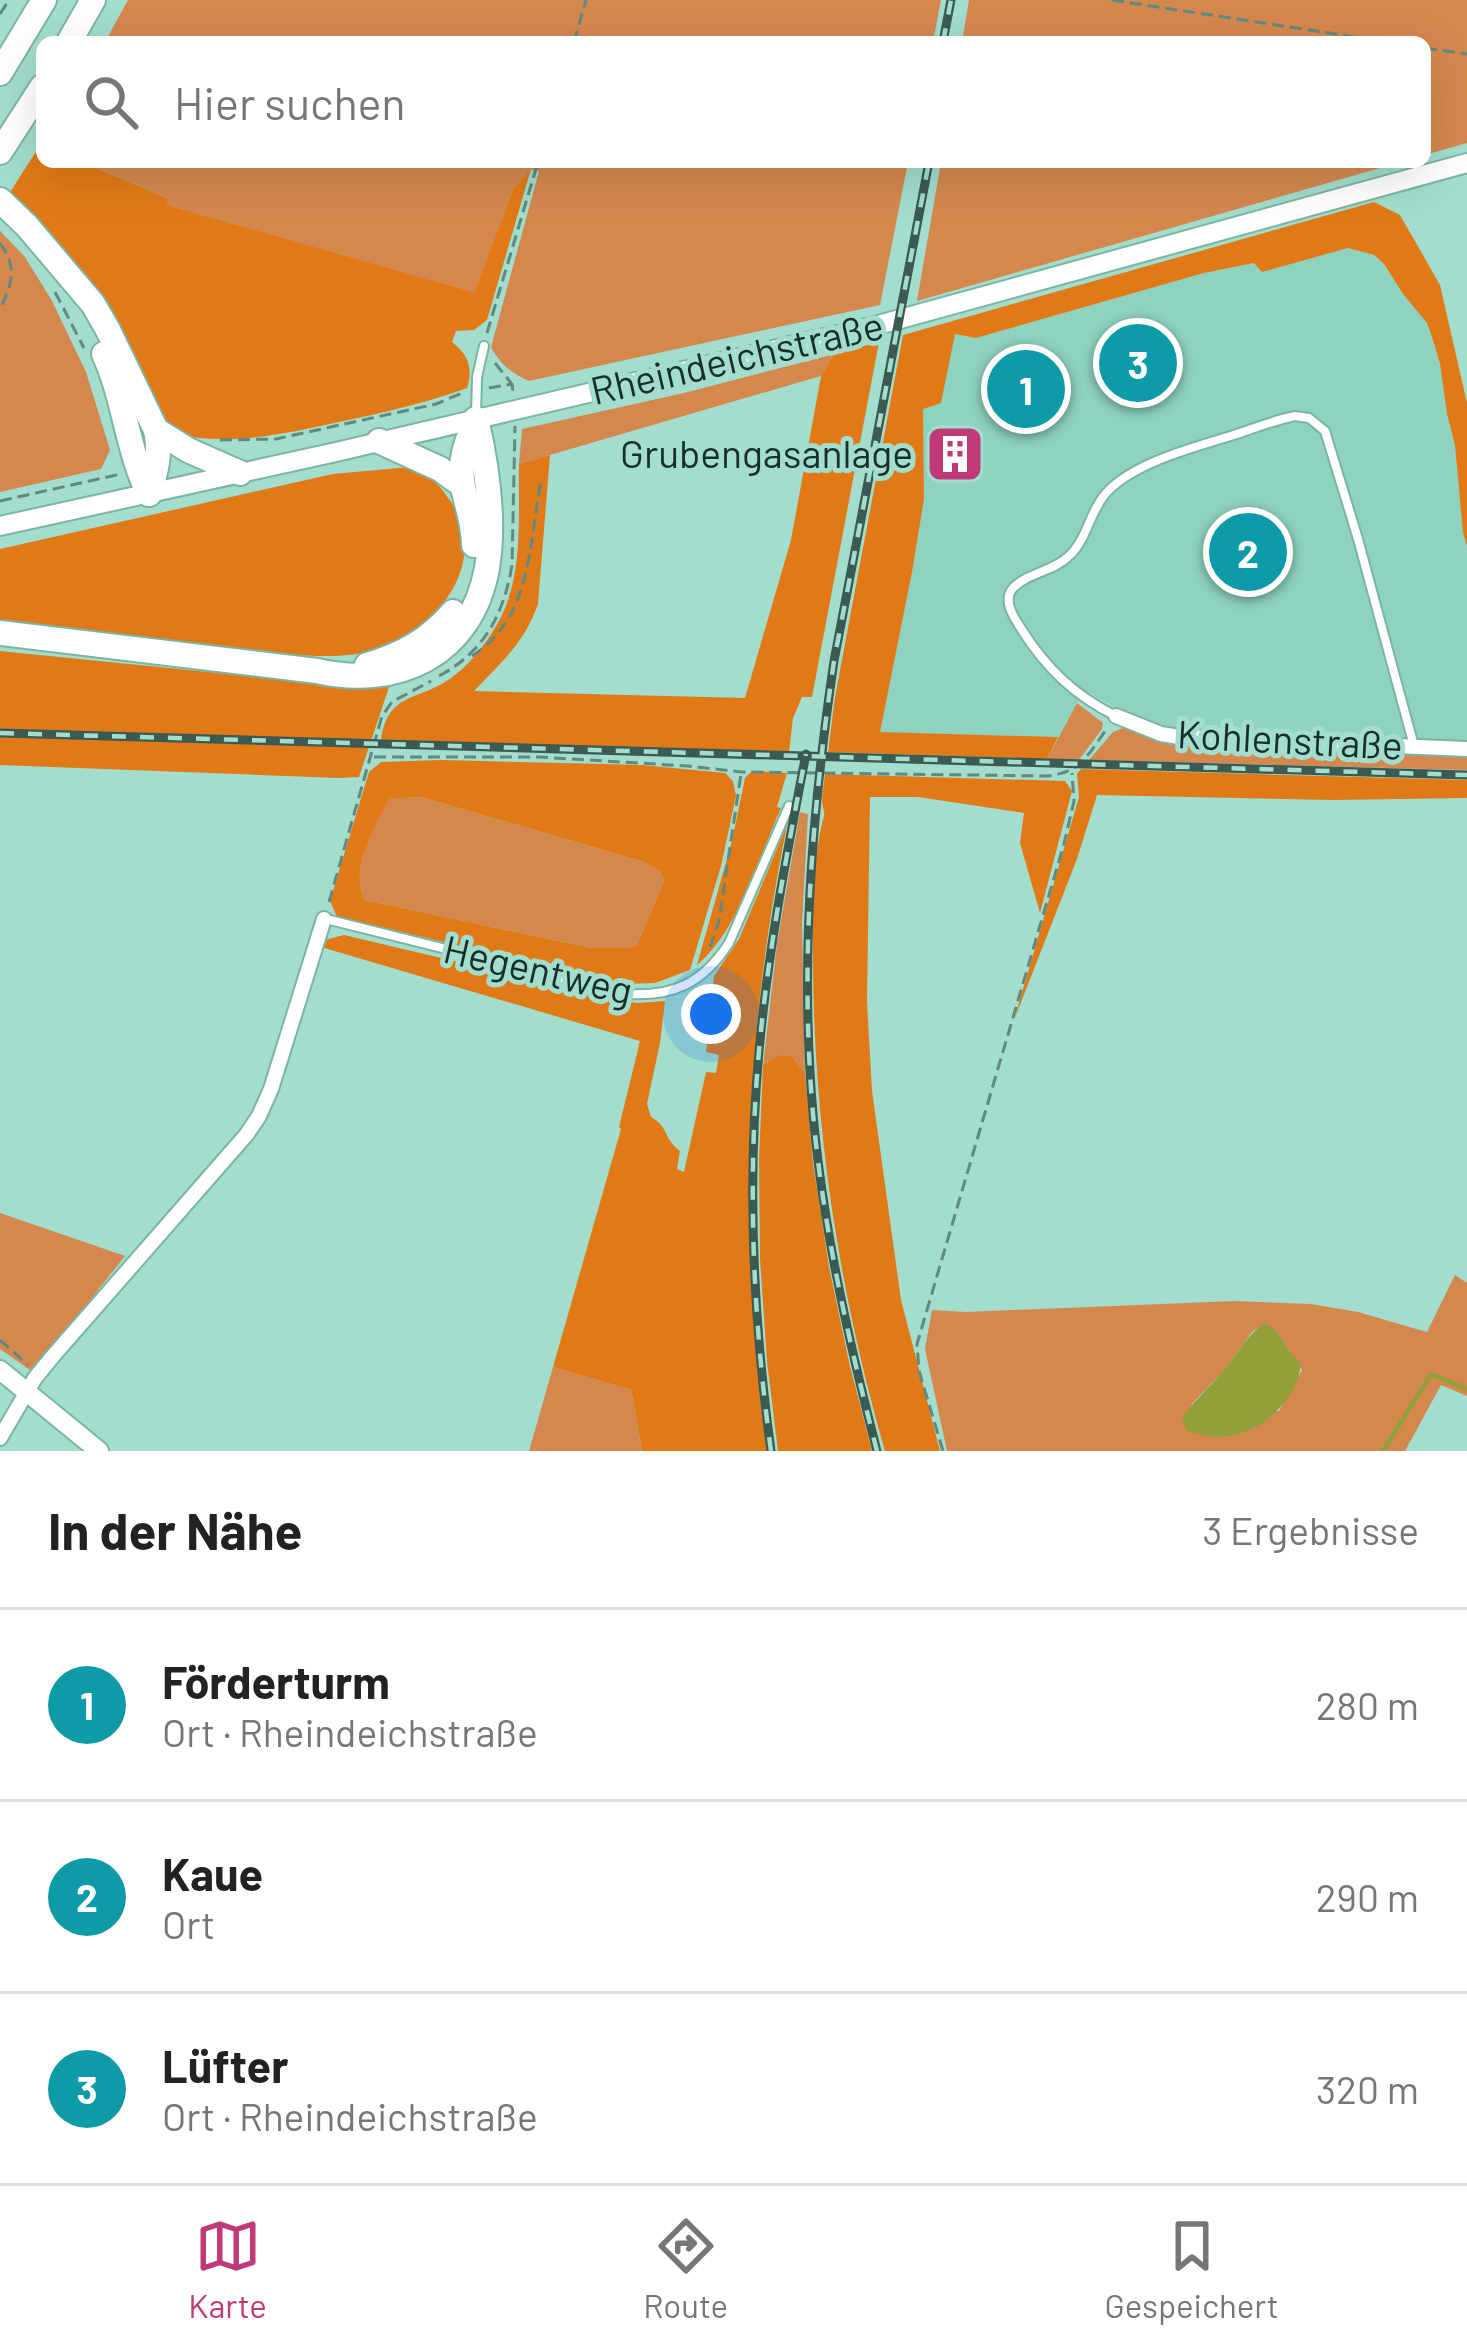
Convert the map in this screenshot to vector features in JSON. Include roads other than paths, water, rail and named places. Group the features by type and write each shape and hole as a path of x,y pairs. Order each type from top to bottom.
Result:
{"highway":[{"path":"0,73 44,0"},
{"path":"72,36 93,0"},
{"path":"0,152 36,96"},
{"path":"0,200 47,249 59,281 107,362 143,483"},
{"path":"59,281 93,304 156,430 158,466 143,483"},
{"path":"317,671 366,665 403,652 438,629 454,610 472,565 475,541 461,461 476,419"},
{"path":"0,633 343,677 408,670 450,641 467,618 487,569 487,463 476,419"},
{"path":"156,430 240,473"},
{"path":"379,441 462,484"}],"main road":[{"name":"Rheindeichstraße","path":"0,526 143,483 240,473 871,327 1467,163"},
{"path":"0,1370 99,1451"}],"street":[{"name":"Kohlenstraße","path":"1116,716 1179,737 1467,749"},
{"path":"0,1438 52,1356 259,1116 272,1089 325,919"}],"lane":[{"path":"476,419 484,346"},
{"path":"1116,716 1081,696 1042,661 1007,601 1010,592 1067,559 1105,494 1119,482 1177,451 1295,416 1309,418 1325,431 1414,748"},
{"name":"Hegentweg","path":"325,919 626,994 654,996 700,977 718,960 789,806"}],"waterway":[{"path":"1383,1451 1431,1374 1467,1389"}],"railway":[{"path":"944,36 951,0"},
{"path":"877,1451 844,1311 819,1168 808,1020 809,917 834,661 928,168"},
{"path":"0,733 1467,775"},
{"path":"771,1451 754,1251 755,1101 773,939 806,754"}],"place":[{"name":"Lüfter","path":"1138,363"},
{"name":"Förderturm","path":"1026,389"},
{"name":"Grubengasanlage","path":"955,454"},
{"name":"Kaue","path":"1248,552"}]}
